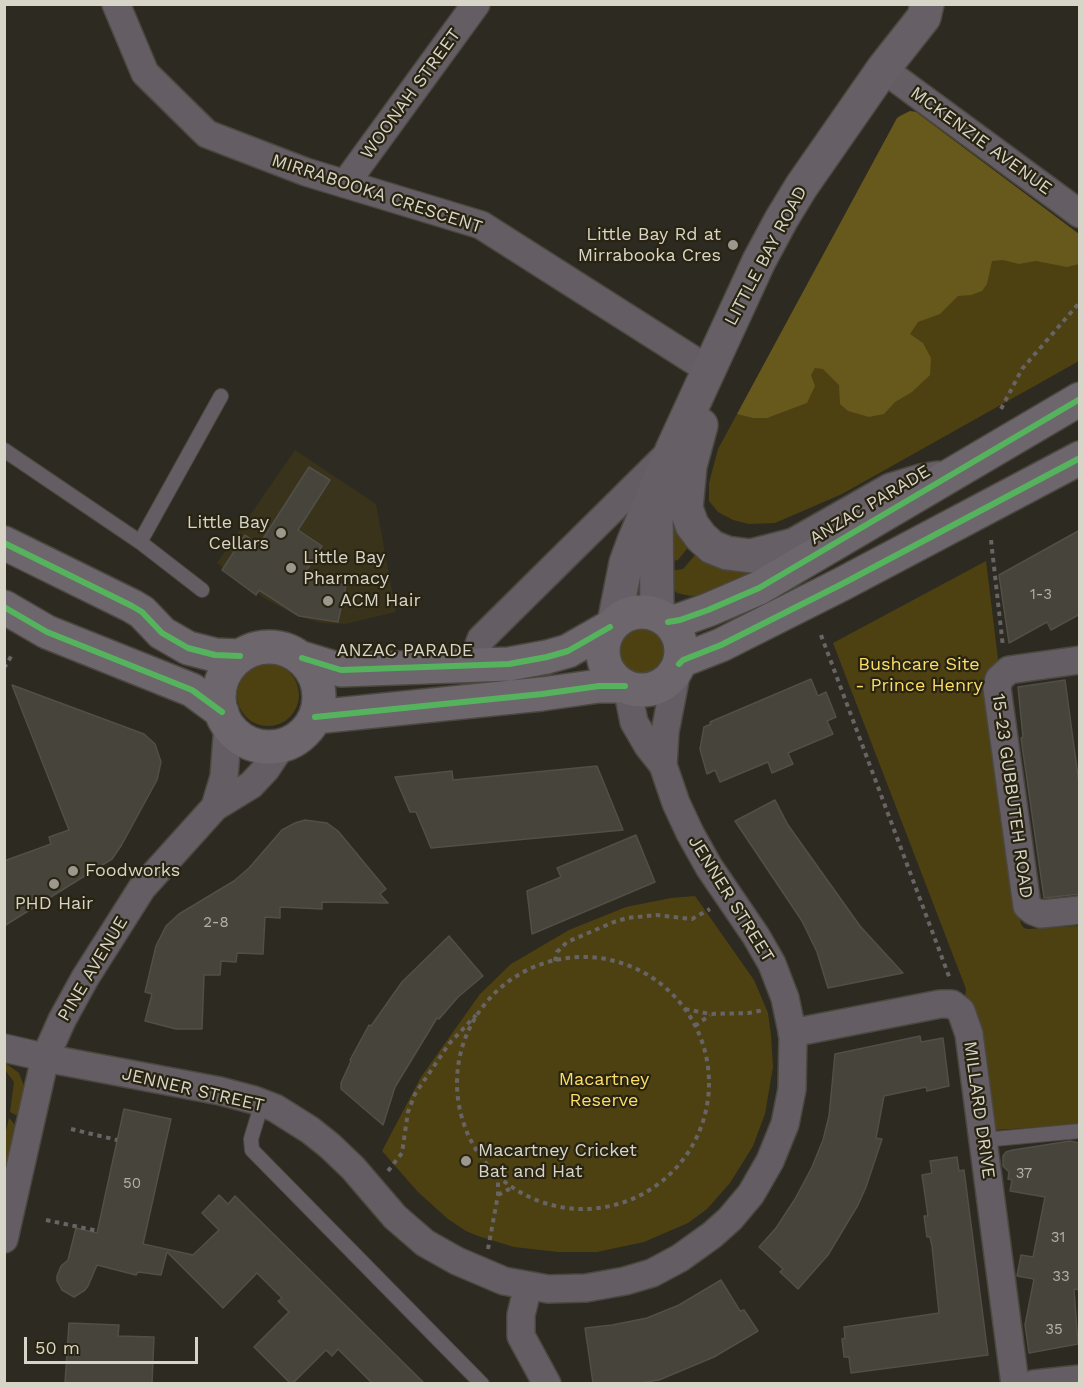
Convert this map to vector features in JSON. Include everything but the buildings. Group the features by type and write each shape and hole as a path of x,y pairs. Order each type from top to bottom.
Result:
{"main road":[{"name":"ANZAC PARADE","path":"663,618 680,620 759,588 1080,399"},
{"path":"678,664 842,584 1080,458"},
{"path":"4,543 132,606 142,612 162,633 188,648 215,655 240,656"},
{"path":"4,607 47,632 185,687 204,698 225,719 238,737 252,744 267,747 282,746 302,735 315,717 320,702 319,686 313,671 302,658 289,650 274,646 256,648 240,656 229,667 222,681 219,697 225,719"},
{"path":"315,717 599,686 642,690 657,687 670,678 681,653 680,641 663,618 642,611 634,612 627,614 612,625 604,644 604,661 613,677 626,687"},
{"name":"ANZAC PARADE","path":"302,658 341,670 509,664 568,651 612,625"}],"street":[{"name":"MIRRABOOKA CRESCENT","path":"116,4 145,72 207,134 306,172 482,225 708,370"},
{"name":"WOONAH STREET","path":"345,184 476,4"},
{"name":"LITTLE BAY ROAD","path":"612,625 626,564 672,450 759,261 781,220 883,69 932,9"},
{"name":"MCKENZIE AVENUE","path":"883,69 1080,214"},
{"path":"708,370 703,415 687,483 686,508 688,517 697,532 706,543 719,550 735,555 751,556 784,548 815,534 891,490 921,481 946,477"},
{"name":"LITTLE BAY ROAD","path":"471,666 481,639 672,450"},
{"name":"LITTLE BAY ROAD","path":"656,492 663,618"},
{"name":"15-23 GUBBUTEH ROAD","path":"1080,660 1005,672 999,679 997,688 1027,906 1041,914 1080,910"},
{"name":"JENNER STREET","path":"663,765 665,732 678,664"},
{"name":"JENNER STREET","path":"4,1048 219,1091 262,1103 285,1114 322,1139 353,1168 395,1217 425,1243 484,1274 528,1286 578,1289 637,1278 680,1258 728,1221 762,1177 784,1128 792,1089 792,1033 786,1003 770,958 690,833 676,803 663,765 648,746 634,722 626,687"},
{"name":"PINE AVENUE","path":"4,1239 45,1058 85,978 142,888 215,807 224,777 225,719"},
{"path":"215,807 251,785 282,746"},
{"path":"792,1033 940,1004 952,1004 962,1011"},
{"name":"MILLARD DRIVE","path":"962,1011 969,1034 1015,1383"},
{"path":"528,1286 521,1315 521,1336 547,1383"},
{"path":"1034,1383 1080,1379"}],"lane":[{"path":"140,542 221,396"},
{"path":"4,450 140,542 202,590"},
{"path":"262,1103 251,1139 252,1150 482,1383"},
{"path":"983,1140 1080,1131"}],"path":[{"path":"1001,409 1022,369 1080,302"},
{"path":"992,540 1005,672"},
{"path":"820,635 962,1011"},
{"path":"4,668 12,655"},
{"path":"555,961 557,952 567,942 627,918 648,916 694,919 730,898"},
{"path":"372,1190 402,1154 408,1112 419,1087 449,1044 485,1005 499,990 514,978 530,969 576,957 594,958 630,966 648,975 663,986 685,1009 695,1026 706,1057 709,1075 708,1102 704,1119 684,1159 651,1190 627,1202 592,1209 565,1208 548,1204 531,1198 513,1187 483,1159 469,1136 458,1092 464,1045 485,1005"},
{"path":"685,1009 710,1014 749,1013 786,1003"},
{"path":"695,1026 710,1014"},
{"path":"71,1129 117,1140"},
{"path":"484,1274 498,1195 498,1175"},
{"path":"498,1195 513,1187"},
{"path":"46,1221 98,1231"}],"shaded area":[{"path":"910,111 916,112 1079,234 1079,264 1067,267 1036,261 1019,264 1003,260 992,261 987,284 982,291 958,296 940,314 918,322 910,334 923,343 931,358 930,375 912,392 895,402 884,414 869,417 848,411 840,404 839,385 823,369 815,368 811,375 815,386 807,403 767,418 753,418 737,414 897,118"},
{"path":"295,450 376,504 396,612 345,624 321,623 297,616 264,598 217,563"}],"green space":[{"path":"910,111 916,112 1079,234 1079,361 842,494 775,523 749,524 733,520 718,512 709,501 709,483 718,449 899,116"},
{"path":"672,518 690,545 678,560 672,561"},
{"path":"701,553 762,563 748,578 709,594 690,596 677,593 671,587 670,571 683,569 695,555"},
{"name":"Bushcare Site - Prince Henry","path":"986,561 998,659 988,684 1021,924 1028,929 1079,926 1079,1125 994,1130 983,1039 977,1014 965,998 966,989 833,643"},
{"path":"646,620 668,635 673,650 667,669 659,677 639,682 618,670 612,660 612,643 630,622"},
{"path":"268,664 285,669 290,673 294,678 299,695 294,712 290,717 285,721 268,726 251,721 246,717 242,712 237,695 242,678 246,673 251,669"},
{"name":"Macartney Reserve","path":"695,896 754,980 768,1013 771,1035 773,1067 765,1114 753,1146 730,1183 707,1209 688,1223 644,1242 597,1252 558,1252 514,1247 466,1231 448,1219 418,1192 382,1151 421,1077 480,994 511,964 569,930 626,907 671,898"},
{"path":"4,1062 19,1073 24,1086 21,1112 16,1115 10,1112 14,1082 5,1070"},
{"path":"9,1118 17,1127 5,1183 5,1135"}],"cycle path":[{"path":"668,622 708,610 759,588 1080,399"},
{"path":"679,664 683,660 721,645 842,584 1080,458"},
{"path":"4,543 132,606 142,612 162,633 188,648 215,655 240,656"},
{"path":"4,607 47,632 192,690 222,712"},
{"path":"302,658 341,670 509,664 568,651 610,627"},
{"path":"315,717 599,686 625,686"}],"place":[{"name":"Little Bay Rd at Mirrabooka Cres","path":"733,245"},
{"name":"Little Bay Cellars","path":"281,533"},
{"name":"Little Bay Pharmacy","path":"291,568"},
{"name":"ACM Hair","path":"328,601"},
{"name":"Foodworks","path":"73,871"},
{"name":"PHD Hair","path":"54,884"},
{"name":"Macartney Cricket Bat and Hat","path":"466,1161"}]}
